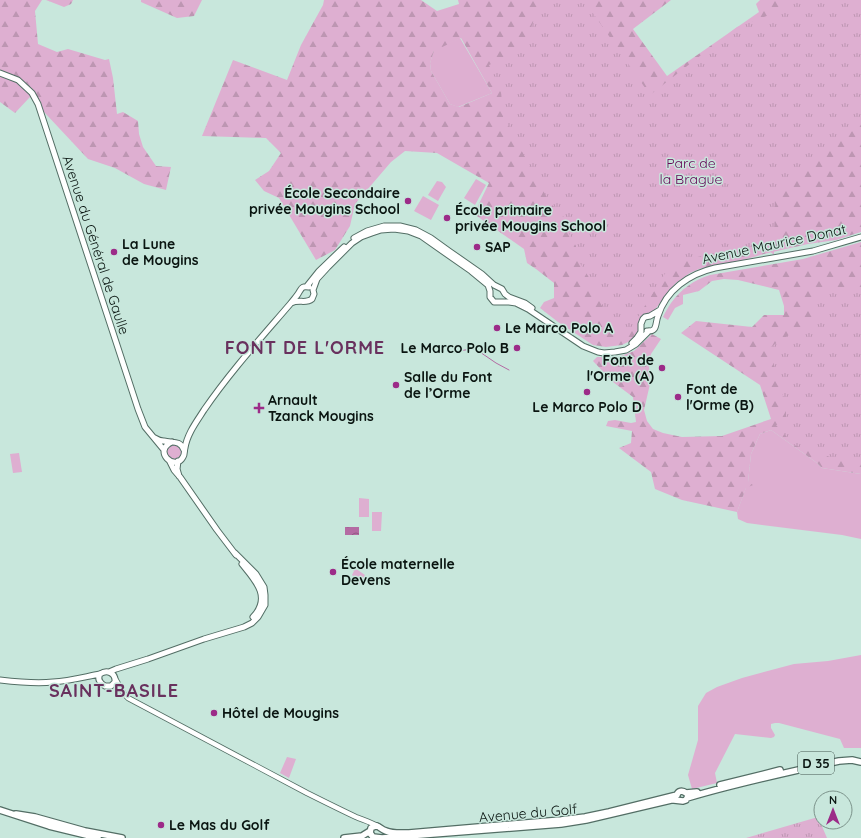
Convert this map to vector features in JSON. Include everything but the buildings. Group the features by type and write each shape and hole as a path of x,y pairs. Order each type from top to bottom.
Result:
{"main road":[{"name":"Avenue du Général de Gaulle","path":"0,73 18,80 32,93 38,104 138,409 145,427 164,450"},
{"path":"169,460 175,462 183,457 188,436 228,376 291,303 302,287 307,286 323,266 354,238 367,231 377,228 400,226 412,229 425,235 482,274 497,287 502,289 509,297 525,303 584,343 598,349 614,350 630,344 638,338 641,332 643,319 660,310"},
{"path":"291,303 296,301 309,301 312,299 315,283 320,275 357,240 376,231 394,230 408,231 429,241 484,281 489,287 490,297 492,300 496,302 501,301 516,303 528,309 587,349 604,353 626,350 636,344 648,331 652,331 655,328 660,310"},
{"name":"Avenue Maurice Donat","path":"660,310 669,295 679,284 700,272 813,251 861,237"},
{"path":"307,286 313,290"},
{"path":"490,291 497,287"},
{"path":"299,293 300,298 303,301"},
{"path":"501,301 505,294"},
{"path":"650,316 656,321"},
{"path":"642,326 644,330 648,331"},
{"path":"178,443 188,436"},
{"path":"154,438 162,441 178,443 184,450"},
{"path":"0,682 21,685 49,686 109,672 241,627 252,619 259,611 262,598 257,584 221,536 165,456 164,450 167,445 172,442"},
{"path":"178,461 177,469 180,477"},
{"path":"83,678 100,682 104,686 111,686 114,684 120,668"},
{"path":"109,672 115,679"},
{"path":"100,674 100,682"},
{"name":"D 35","path":"687,795 839,758 852,758 861,761"},
{"path":"681,791 684,791 687,795 686,800 683,801 678,798 678,792 681,791"},
{"name":"Avenue du Golf","path":"380,828 395,834 561,820 585,817 678,798"},
{"name":"Avenue du Golf","path":"373,834 442,833 562,824 678,798"},
{"path":"0,810 35,817 85,831 122,838"},
{"path":"16,814 34,822 98,838"},
{"path":"344,838 382,833 380,828 374,826 371,828 373,834"},
{"path":"435,831 442,833"},
{"path":"366,838 373,834"}],"street":[{"name":"Avenue du Golf","path":"115,679 128,698 325,802 380,828"},
{"name":"Avenue du Golf","path":"111,686 121,689"},
{"path":"365,821 373,834"}],"green space":[{"path":"0,0 42,0 35,11 38,44 57,52 68,49 105,60 109,59 113,78 117,114 123,112 138,121 139,134 143,147 156,166 171,167 166,190 144,184 115,168 88,159 30,97 15,113 0,102"},
{"path":"46,0 73,0 71,4 64,7"},
{"path":"141,0 202,0 194,16 177,18 141,2"},
{"path":"324,0 421,0 437,11 459,4 458,0 671,0 633,29 667,76 759,12 756,4 760,0 861,0 861,232 836,240 808,244 699,269 690,273 676,283 654,311 644,316 640,329 634,339 622,345 606,347 593,345 540,308 544,302 554,298 554,283 527,263 524,249 474,214 489,183 437,153 405,151 391,162 355,204 350,226 335,250 316,260 279,198 264,191 255,180 269,171 281,153 266,138 202,136 233,60 287,80 301,45 323,5","holes":["461,38 492,93 459,107 450,104 431,71 430,63 434,51"]},
{"name":"Parc de la Brague","path":"542,0 580,0 586,3 650,95 737,27 785,9 787,0 861,0 861,124 775,190 774,255 764,246 673,261 626,336 602,315 602,298 576,257 576,246 563,223 579,226 559,214 546,196 503,116 501,91 489,65 522,50"},
{"path":"460,38 492,93 458,107 450,104 431,71 430,63 434,50"},
{"path":"476,179 486,185 475,205 464,198"},
{"path":"437,181 442,182 446,187 438,201 428,195"},
{"path":"423,196 439,205 431,220 414,211"},
{"path":"861,242 861,474 822,468 771,430 760,434 751,454 748,482 753,485 746,488 737,512 682,500 655,489 651,472 619,448 631,443 632,431 606,426 608,421 615,420 631,423 636,422 633,397 613,382 593,361 597,357 618,357 634,351 652,334 661,339 651,354 649,365 650,384 644,410 647,421 653,429 663,433 682,437 722,436 771,419 760,385 681,333 696,321 752,327 764,315 784,315 784,306 779,290 738,280 724,279 712,281 699,291 683,295 683,304 675,308 668,320 663,317 665,313 671,303 684,289 693,282 704,277 803,259"},
{"path":"812,286 842,292 861,287 861,461 830,457 794,445 776,425 786,423 786,406 769,348 812,320 818,290"},
{"path":"771,430 822,468 861,474 861,539 842,535 747,523 738,519 737,512 748,482 751,454 760,434"},
{"path":"171,445 177,445 181,449 181,455 177,459 171,459 167,455 167,449"},
{"path":"19,453 22,472 13,473 10,454"},
{"path":"359,498 369,499 369,517 359,517"},
{"path":"372,512 382,512 381,531 372,531"},
{"path":"352,566 365,575 359,585 355,582 356,579 352,575 354,571 350,568"},
{"path":"861,655 861,748 844,748 840,739 775,723 771,724 771,728 775,735 771,738 735,734 715,773 717,783 692,789 688,775 698,740 698,706 706,693 717,687 742,678 794,664 828,661"},
{"path":"287,757 296,759 289,778 280,773"},
{"path":"813,818 813,830 824,830 827,838 746,838"}],"water":[{"path":"345,527 359,527 359,535 345,535"}],"waterway":[{"path":"458,351 472,349 477,350 509,370"}],"place":[{"name":"École Secondaire privée Mougins School","path":"408,201"},
{"name":"École primaire privée Mougins School","path":"447,218"},
{"name":"SAP","path":"477,247"},
{"name":"La Lune de Mougins","path":"114,252"},
{"name":"Le Marco Polo A","path":"497,328"},
{"name":"Le Marco Polo B","path":"517,348"},
{"name":"Font de l'Orme (A)","path":"662,368"},
{"name":"Salle du Font de l’Orme","path":"396,385"},
{"name":"Le Marco Polo D","path":"587,392"},
{"name":"Font de l'Orme (B)","path":"678,397"},
{"name":"Arnault Tzanck Mougins","path":"259,408"},
{"name":"École maternelle Devens","path":"333,572"},
{"name":"Hôtel de Mougins","path":"214,713"},
{"name":"Le Mas du Golf","path":"161,825"}],"district":[{"name":"FONT DE L'ORME","path":"305,348"},
{"name":"SAINT-BASILE","path":"114,691"}]}
